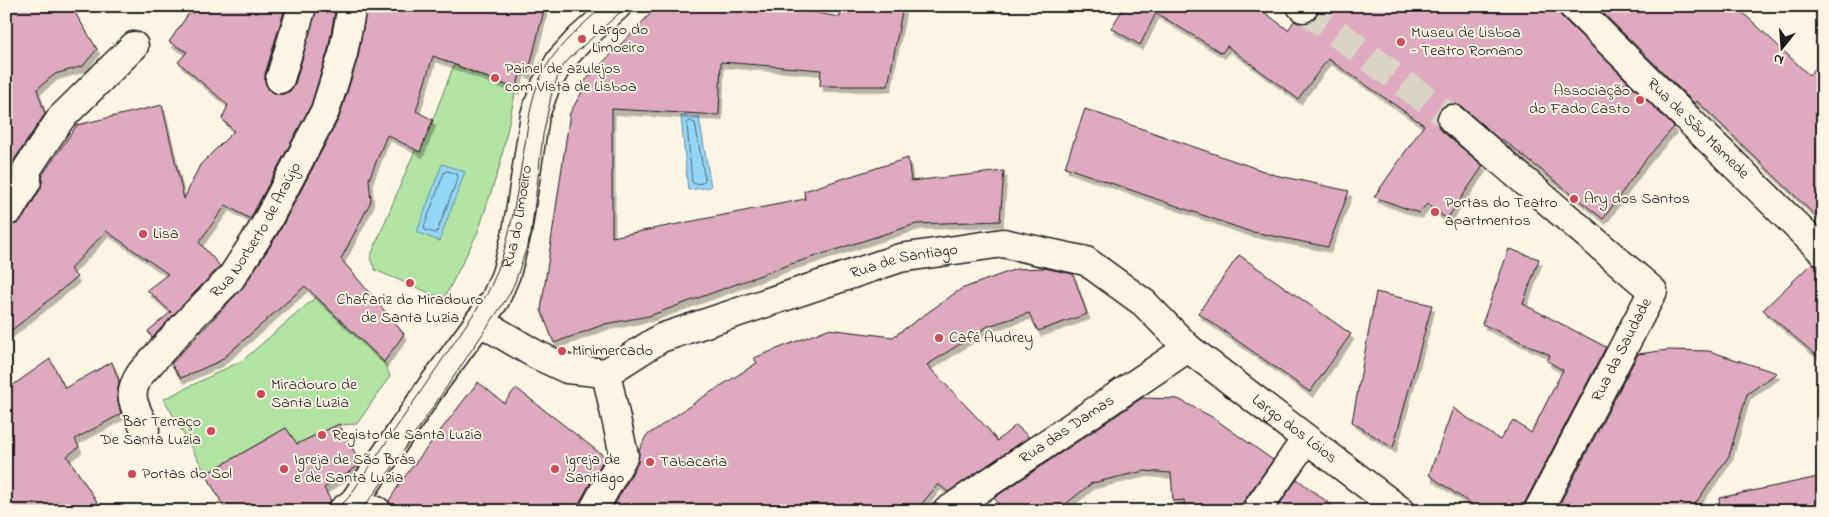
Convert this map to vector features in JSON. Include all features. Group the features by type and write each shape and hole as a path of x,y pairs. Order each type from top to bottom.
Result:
{"street":[{"name":"Rua Norberto de Araújo","path":"144,429 131,393 134,383 192,317 231,278 264,227 325,111 344,54 352,6"},
{"name":"Rua do Limoeiro","path":"358,508 430,389 495,300 508,265 520,218 535,115 546,85 560,61 580,39 617,6"},
{"name":"Rua de São Mamede","path":"1573,6 1823,252"},
{"path":"280,79 302,7"},
{"path":"10,210 27,181 27,169 61,118 134,46"},
{"name":"Rua da Saudade","path":"1452,119 1652,291 1538,511"},
{"name":"Rua de Santiago","path":"606,373 661,338 900,258 1003,243 1086,261 1144,303 1188,348"},
{"path":"479,320 534,354 566,369 606,373 624,455 593,511"},
{"name":"Largo dos Lóios","path":"1188,348 1401,511"},
{"name":"Rua das Damas","path":"947,511 1188,348"},
{"path":"1256,511 1306,438"}],"green space":[{"path":"454,65 516,89 500,165 478,232 444,299 375,270 370,258 415,150 420,152"},
{"path":"316,297 384,362 390,376 357,424 339,425 297,444 286,428 206,474 164,399 243,360"}],"water":[{"path":"681,116 699,117 711,187 688,190"},
{"path":"442,164 465,172 439,241 417,232"}],"building":[{"path":"6,6 71,6 97,49 83,66 55,74 37,89 45,114 14,160 11,177 6,186"},
{"path":"194,6 280,6 285,8 265,74 265,82 269,90 276,94 283,94 290,91 295,84 317,6 336,6 328,50 311,105 250,219 226,205 199,242 220,266 152,338 148,331 171,312 147,290 168,274 106,231 70,269 77,277 6,335 6,225 17,224 23,218 41,188 43,174 77,125 162,105 184,199 200,165 234,131 222,119 228,105 178,62 187,52 169,42"},
{"path":"367,6 545,6 528,74 521,71 516,89 433,56 416,111 433,120 420,152 387,135 369,179 371,201 341,259 404,334 384,362 305,286 220,361 181,378 171,364 244,286 278,234 339,118 358,57"},
{"path":"658,6 777,6 840,17 841,6 903,6 888,86 820,86 821,70 721,62 719,115 612,109 612,237 805,199 804,191 908,158 911,181 1004,171 1000,221 916,224 791,264 649,316 605,324 554,343 541,310 570,113 583,90 577,89"},
{"path":"1125,6 1256,6 1288,30 1294,21 1307,23 1314,19 1318,12 1318,6 1558,6 1558,11 1562,17 1674,127 1646,159 1603,219 1502,139 1501,141 1462,107 1455,104 1447,104 1440,109 1437,116 1437,125 1483,166 1447,219 1427,204 1419,213 1374,197 1424,125 1328,59 1298,99 1227,46 1222,53 1156,13 1140,45 1111,28"},
{"path":"1596,6 1736,6 1809,75 1823,60 1823,223 1697,101 1695,104"},
{"path":"1085,109 1275,175 1349,191 1328,247 1248,231 1065,167"},
{"path":"1509,249 1539,259 1523,304 1606,347 1524,504 1523,511 1481,511 1429,475 1453,408 1500,440 1513,420 1531,433 1563,370 1547,361 1550,355 1482,324"},
{"path":"1239,255 1351,334 1310,392 1198,313"},
{"path":"1812,263 1823,267 1823,361 1763,310"},
{"path":"1044,268 1073,274 1087,314 1038,331 1029,313 988,326 927,365 989,430 997,441 1016,425 1029,437 948,492 938,484 916,511 611,511 638,463 639,451 646,436 757,363 754,358 828,329 893,337 961,289 1016,269"},
{"path":"1376,292 1432,305 1393,448 1352,422"},
{"path":"1668,350 1709,351 1777,373 1747,394 1729,456 1690,511 1556,511 1638,354"},
{"path":"50,359 65,388 112,362 119,381 117,396 121,414 75,439 79,447 67,456 103,511 6,511 6,390"},
{"path":"478,382 504,403 516,388 605,457 579,503 577,511 406,511 390,504 389,501 402,480"},
{"path":"1142,398 1178,399 1212,417 1273,460 1243,502 1241,511 1185,511 1184,500 1173,501 1171,473 1144,471 1092,483 1057,511 1005,511 994,498"},
{"name":"Igreja de São Brás e de Santa Luzia","path":"339,424 361,464 324,488 331,501 327,511 226,511 206,474 286,428 297,444"},
{"path":"1823,476 1823,511 1720,511 1719,498"},
{"path":"1297,479 1339,511 1275,511"}],"tunnel":[{"path":"1303,8 1452,119"}],"tram line":[{"path":"335,511 349,497 487,294 502,258 507,239 537,85 546,67 558,50 603,6"},
{"path":"360,511 374,494 509,295 531,235 543,135 552,92 561,68 627,6"}],"place":[{"name":"Largo do Limoeiro","path":"582,39"},
{"name":"Museu de Lisboa - Teatro Romano","path":"1401,42"},
{"name":"Painel de azulejos com Vista de Lisboa","path":"495,78"},
{"name":"Associação do Fado Casto","path":"1640,100"},
{"name":"Ary dos Santos","path":"1574,199"},
{"name":"Portas do Teatro apartmentos","path":"1435,212"},
{"name":"Lisa","path":"143,234"},
{"name":"Chafariz do Miradouro de Santa Luzia","path":"410,283"},
{"name":"Café Audrey","path":"939,338"},
{"name":"Minimercado","path":"562,351"},
{"name":"Miradouro de Santa Luzia","path":"261,394"},
{"name":"Bar Terraço De Santa Luzia","path":"211,431"},
{"name":"Registo de Santa Luzia","path":"322,435"},
{"name":"Tabacaria","path":"650,462"},
{"name":"Igreja de São Brás e de Santa Luzia","path":"284,469"},
{"name":"Igreja de Santiago","path":"555,469"},
{"name":"Portas do Sol","path":"132,474"}]}
